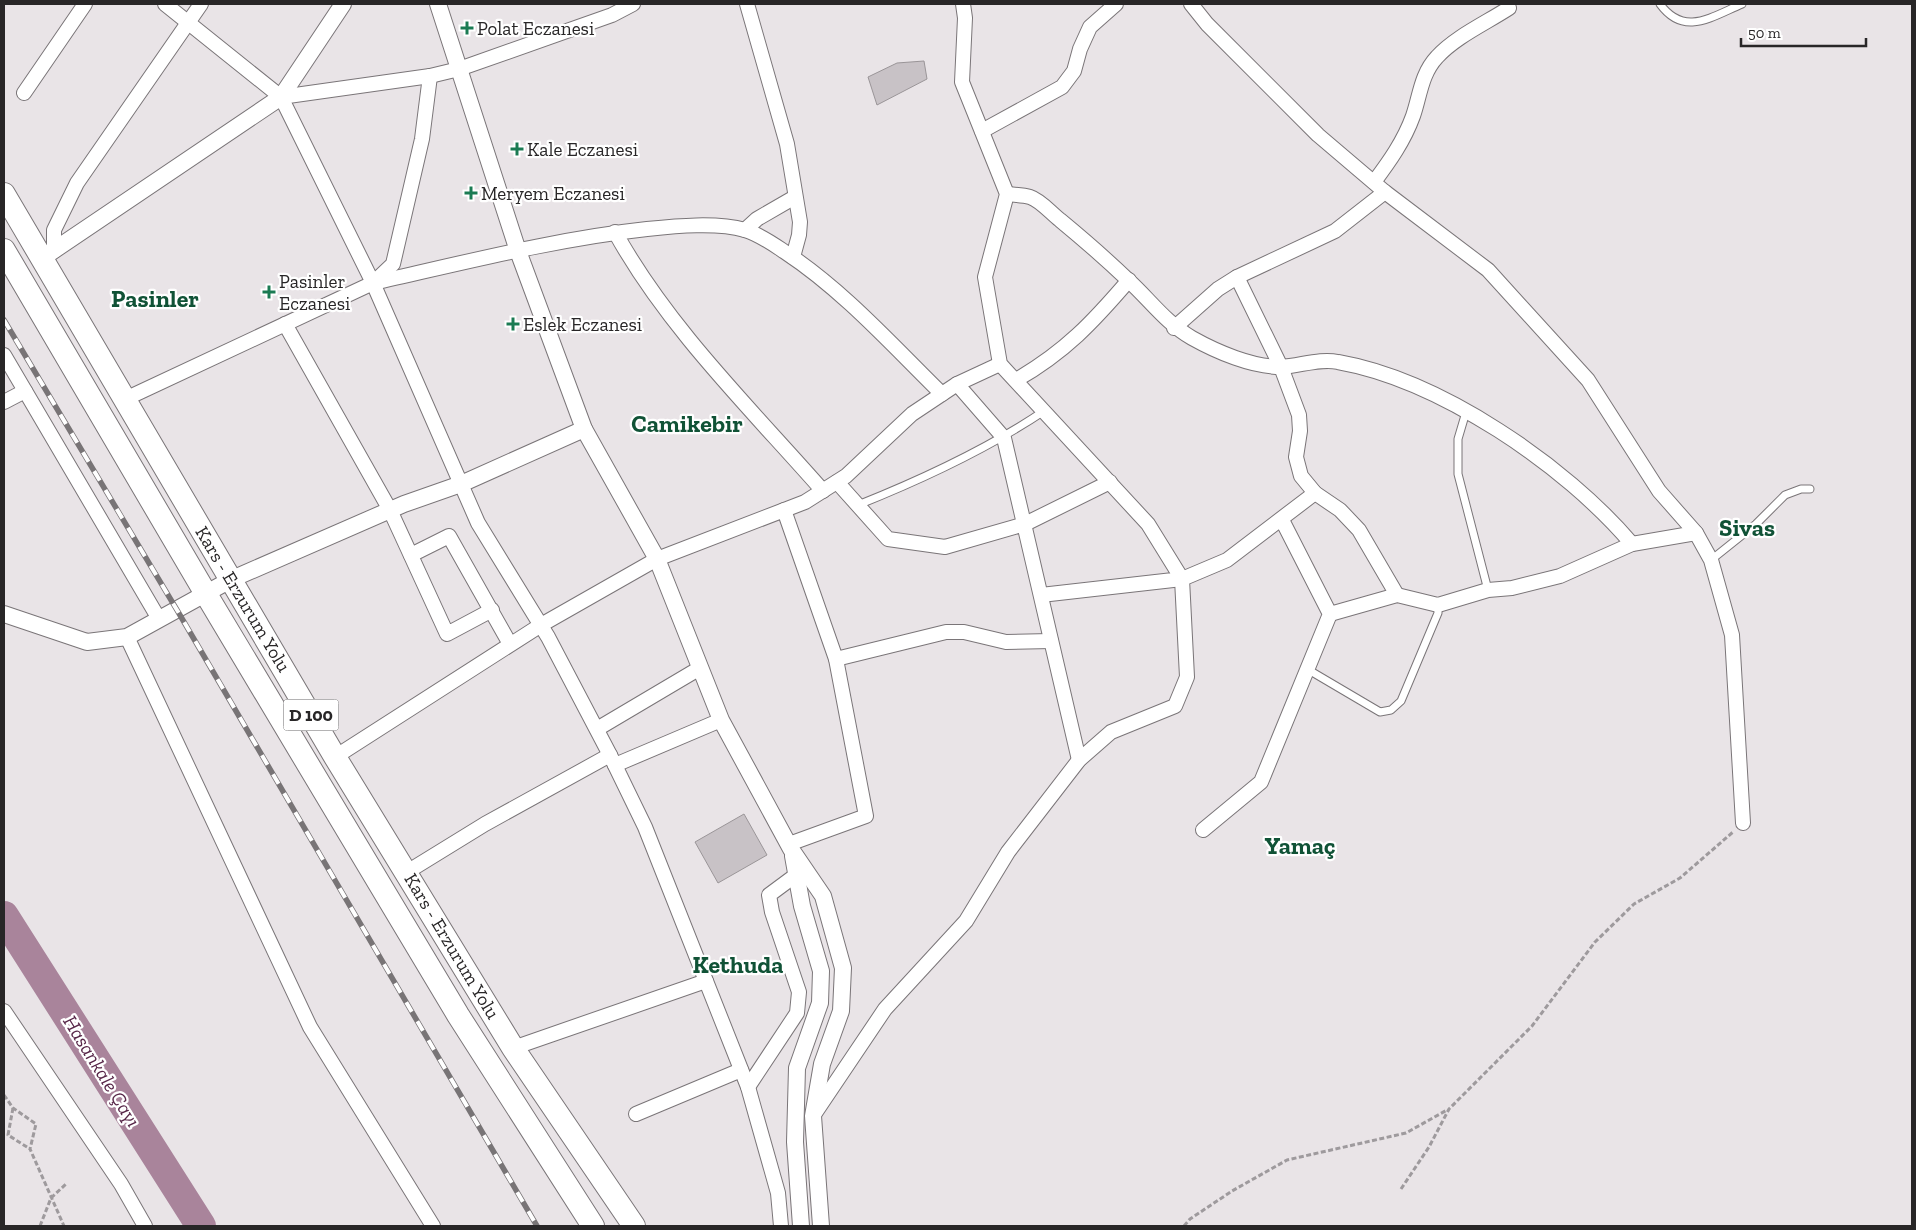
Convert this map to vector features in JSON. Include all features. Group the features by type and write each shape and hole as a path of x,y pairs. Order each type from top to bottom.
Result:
{"highway":[{"name":"Kars - Erzurum Yolu","path":"4,194 48,255 123,400 232,579 335,757 513,1048 634,1226"},
{"name":"Kars - Erzurum Yolu","path":"4,250 206,594 458,1015 592,1226"}],"street":[{"path":"24,93 85,4"},
{"path":"164,4 281,97 373,283 478,523 541,625 597,729 645,826 748,1087 778,1193 781,1226"},
{"path":"48,255 54,230 77,183 201,4"},
{"path":"48,255 281,97 344,4"},
{"path":"438,4 518,250 584,430 657,559 721,720 790,847 823,896 843,968 841,1011 822,1064 813,1116 821,1226"},
{"path":"281,97 430,76 459,69 612,15 633,4"},
{"path":"747,4 787,144 800,222 799,235 793,257"},
{"path":"813,1116 885,1009 966,921 1008,852 1078,760 1111,732 1175,706 1187,677 1182,579 1148,524 1000,364 985,277 1008,194 962,82 966,18 963,4"},
{"path":"982,131 1062,87 1074,71 1084,37 1090,27 1116,4"},
{"path":"1191,4 1207,24 1318,135 1385,192 1488,270 1588,380 1659,491 1696,533 1712,560 1732,635 1743,823"},
{"path":"1374,182 1388,163 1407,130 1422,82 1437,57 1511,5"},
{"path":"373,283 393,264 422,139 430,76"},
{"path":"1174,328 1218,289 1237,277 1335,231 1385,192"},
{"path":"1008,194 1031,197 1129,280 1174,328 1202,344 1258,364 1281,366 1334,361 1361,366 1395,376 1433,392 1510,439 1574,486 1608,516 1632,544"},
{"path":"745,230 758,219 795,197"},
{"path":"123,400 373,283 518,250 615,232 691,224 745,230 793,257 866,319 942,394"},
{"path":"615,232 634,266 664,309 823,491"},
{"path":"1237,277 1281,366 1299,415 1297,463 1301,476 1315,493 1340,510 1359,530 1397,595"},
{"path":"1016,380 1050,359 1078,337 1129,280"},
{"path":"285,324 390,510 447,634 492,610"},
{"path":"4,355 160,619"},
{"path":"335,757 510,644 657,559 805,502 846,476 912,414 957,384 1000,364"},
{"path":"957,384 1004,438 1078,760"},
{"path":"4,402 25,390"},
{"path":"4,614 87,642 127,637 232,579 390,510 461,484 584,430"},
{"path":"837,482 888,539 945,547 1024,524 1110,482"},
{"path":"1041,595 1182,579 1227,560 1315,493"},
{"path":"784,510 836,659 866,816 790,847"},
{"path":"1203,830 1261,782 1330,614 1282,520"},
{"path":"1330,614 1397,595 1438,605 1488,590 1512,588 1560,576 1632,544 1696,533"},
{"path":"411,555 449,536 510,644"},
{"path":"836,659 946,632 964,632 1006,642 1052,641"},
{"path":"127,637 310,1027 433,1226"},
{"path":"597,729 700,668"},
{"path":"407,872 485,824 613,760 721,720"},
{"path":"790,847 802,906 821,971 820,1003 797,1068 795,1142 801,1226"},
{"path":"748,1087 797,1013 799,992 772,912 769,895 796,875"},
{"path":"513,1048 706,980"},
{"path":"4,1011 121,1184 145,1226"},
{"path":"636,1114 741,1070"}],"lane":[{"path":"1660,4 1668,16 1689,22 1704,20 1742,4"},
{"path":"858,505 930,475 1004,438 1044,411"},
{"path":"1466,412 1458,439 1458,474 1488,590"},
{"path":"1712,560 1756,524 1785,495 1800,489 1810,489"},
{"path":"1307,669 1380,712 1391,710 1401,701 1438,613 1438,605"}],"path":[{"path":"1184,1226 1190,1219 1232,1191 1287,1160 1406,1133 1448,1109 1532,1026 1595,942 1634,904 1680,878 1743,823"},
{"path":"4,1095 13,1108 36,1124 30,1149"},
{"path":"13,1108 8,1135 30,1149 64,1226"},
{"path":"1401,1189 1429,1147 1448,1109"},
{"path":"40,1226 51,1198 66,1184"}],"building":[{"path":"924,61 927,79 877,105 868,77 897,63"},
{"path":"744,814 767,855 718,883 695,842"}],"waterway":[{"name":"Hasankale Çayı","path":"4,916 201,1226"}],"railway":[{"path":"4,320 177,610 537,1226"}],"place":[{"name":"Polat Eczanesi","path":"467,28"},
{"name":"Kale Eczanesi","path":"517,149"},
{"name":"Meryem Eczanesi","path":"471,193"},
{"name":"Pasinler Eczanesi","path":"269,292"},
{"name":"Eslek Eczanesi","path":"513,324"}],"district":[{"name":"Pasinler","path":"155,298"},
{"name":"Camikebir","path":"687,423"},
{"name":"Sivas","path":"1747,527"},
{"name":"Yamaç","path":"1300,845"},
{"name":"Kethuda","path":"738,964"}]}
